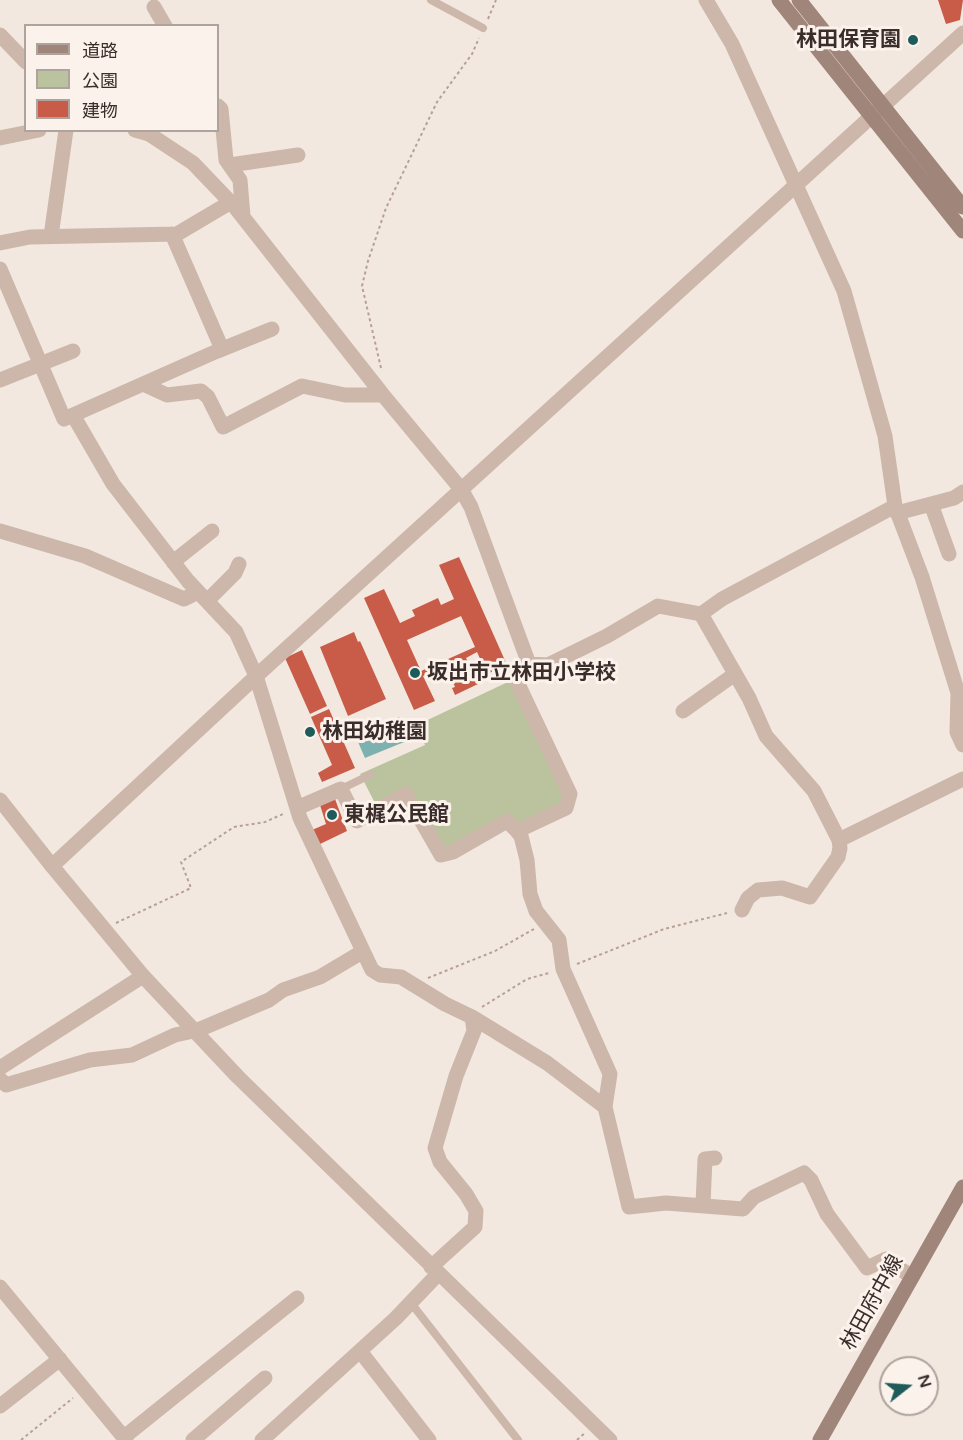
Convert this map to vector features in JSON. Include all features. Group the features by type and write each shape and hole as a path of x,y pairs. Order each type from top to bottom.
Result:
{"main road":[{"path":"779,0 963,207"},
{"path":"799,0 963,231"},
{"name":"林田府中線","path":"820,1440 963,1187"}],"street":[{"path":"706,0 732,44 843,291 885,436 896,509 922,577 958,693 957,732 963,745"},
{"path":"153,7 164,24"},
{"path":"52,866 256,676 963,33"},
{"path":"0,35 24,60"},
{"path":"219,107 226,160 240,180 243,217"},
{"path":"0,138 29,132"},
{"path":"51,236 66,132"},
{"path":"141,132 193,163 231,202 383,396 461,489 471,507 529,664"},
{"path":"230,165 298,155"},
{"path":"0,243 30,237 177,234 231,202"},
{"path":"172,234 222,349"},
{"path":"0,268 64,419 272,329"},
{"path":"0,380 73,351"},
{"path":"143,384 167,394 201,392 208,397 223,427 302,386 345,394 383,396"},
{"path":"73,415 113,484 173,562 236,632 256,676 297,808 372,970 380,975 401,977 472,1017 547,1063 605,1107"},
{"path":"529,664 548,665 607,636 658,606 701,614 722,599 896,509 931,504 954,498 963,492"},
{"path":"931,504 949,554"},
{"path":"0,531 85,556 184,599 203,596 235,573 239,564"},
{"path":"173,562 212,531"},
{"path":"701,614 766,736 814,791 839,840 838,857 810,897 782,888 758,890 748,898 742,910"},
{"path":"517,831 566,808 570,800 570,794 517,682 529,664"},
{"path":"683,711 735,674"},
{"path":"839,840 963,779"},
{"path":"297,808 341,789 357,821 406,794 441,855 453,852 507,821 521,837 527,860 530,894 545,925 559,940 563,969 610,1074 605,1107 629,1207 666,1203 703,1204 743,1209 754,1197 804,1173 811,1180 827,1214 867,1268 886,1259 912,1277"},
{"path":"0,800 142,975 193,1030 237,1076 610,1440"},
{"path":"0,1080 6,1085 90,1060 132,1055 175,1035 269,1000 283,990 320,978 362,952"},
{"path":"0,1068 142,975"},
{"path":"262,1440 411,1303 435,1270 475,1227 476,1211 466,1194 440,1162 435,1148 456,1076 474,1031 472,1017"},
{"path":"703,1204 705,1159 715,1158"},
{"path":"0,1287 5,1305 60,1359 125,1438 297,1298"},
{"path":"360,1351 429,1440"},
{"path":"3,1399 60,1359"},
{"path":"193,1440 219,1408 265,1378"}],"lane":[{"path":"431,0 483,28"},
{"path":"341,789 370,775"},
{"path":"411,1303 518,1440"}],"path":[{"path":"381,368 362,286 368,261 386,208 437,102 472,54 496,0"},
{"path":"104,928 191,888 181,862 234,827 265,822 297,808"},
{"path":"472,1017 475,1011 527,979 624,948 664,929 742,910"},
{"path":"414,985 495,951 526,931 545,925"},
{"path":"21,1440 85,1389"}],"green space":[{"path":"512,680 566,796 563,805 452,850 439,845 409,787 376,805 360,774 425,745 417,725"}],"water":[{"path":"399,717 409,740 365,758 355,735"}],"building":[{"path":"938,0 963,0 960,20 946,24"},
{"path":"459,557 507,665 487,674 477,652 466,658 478,684 455,695 452,688 455,687 446,666 423,676 435,701 414,710 364,598 384,589 400,623 415,616 412,610 438,598 441,605 454,599 439,565","holes":["461,616 475,647 421,671 407,640"]},
{"path":"354,632 386,699 348,716 320,647"},
{"path":"302,650 327,706 310,714 285,658"},
{"path":"329,709 355,768 322,782 318,773 332,765 311,717"},
{"name":"東梶公民館","path":"335,799 347,831 318,845 312,830 326,824 320,805"}],"place":[{"name":"林田保育園","path":"913,40"},
{"name":"坂出市立林田小学校","path":"415,673"},
{"name":"林田幼稚園","path":"310,732"},
{"name":"東梶公民館","path":"332,815"}]}
